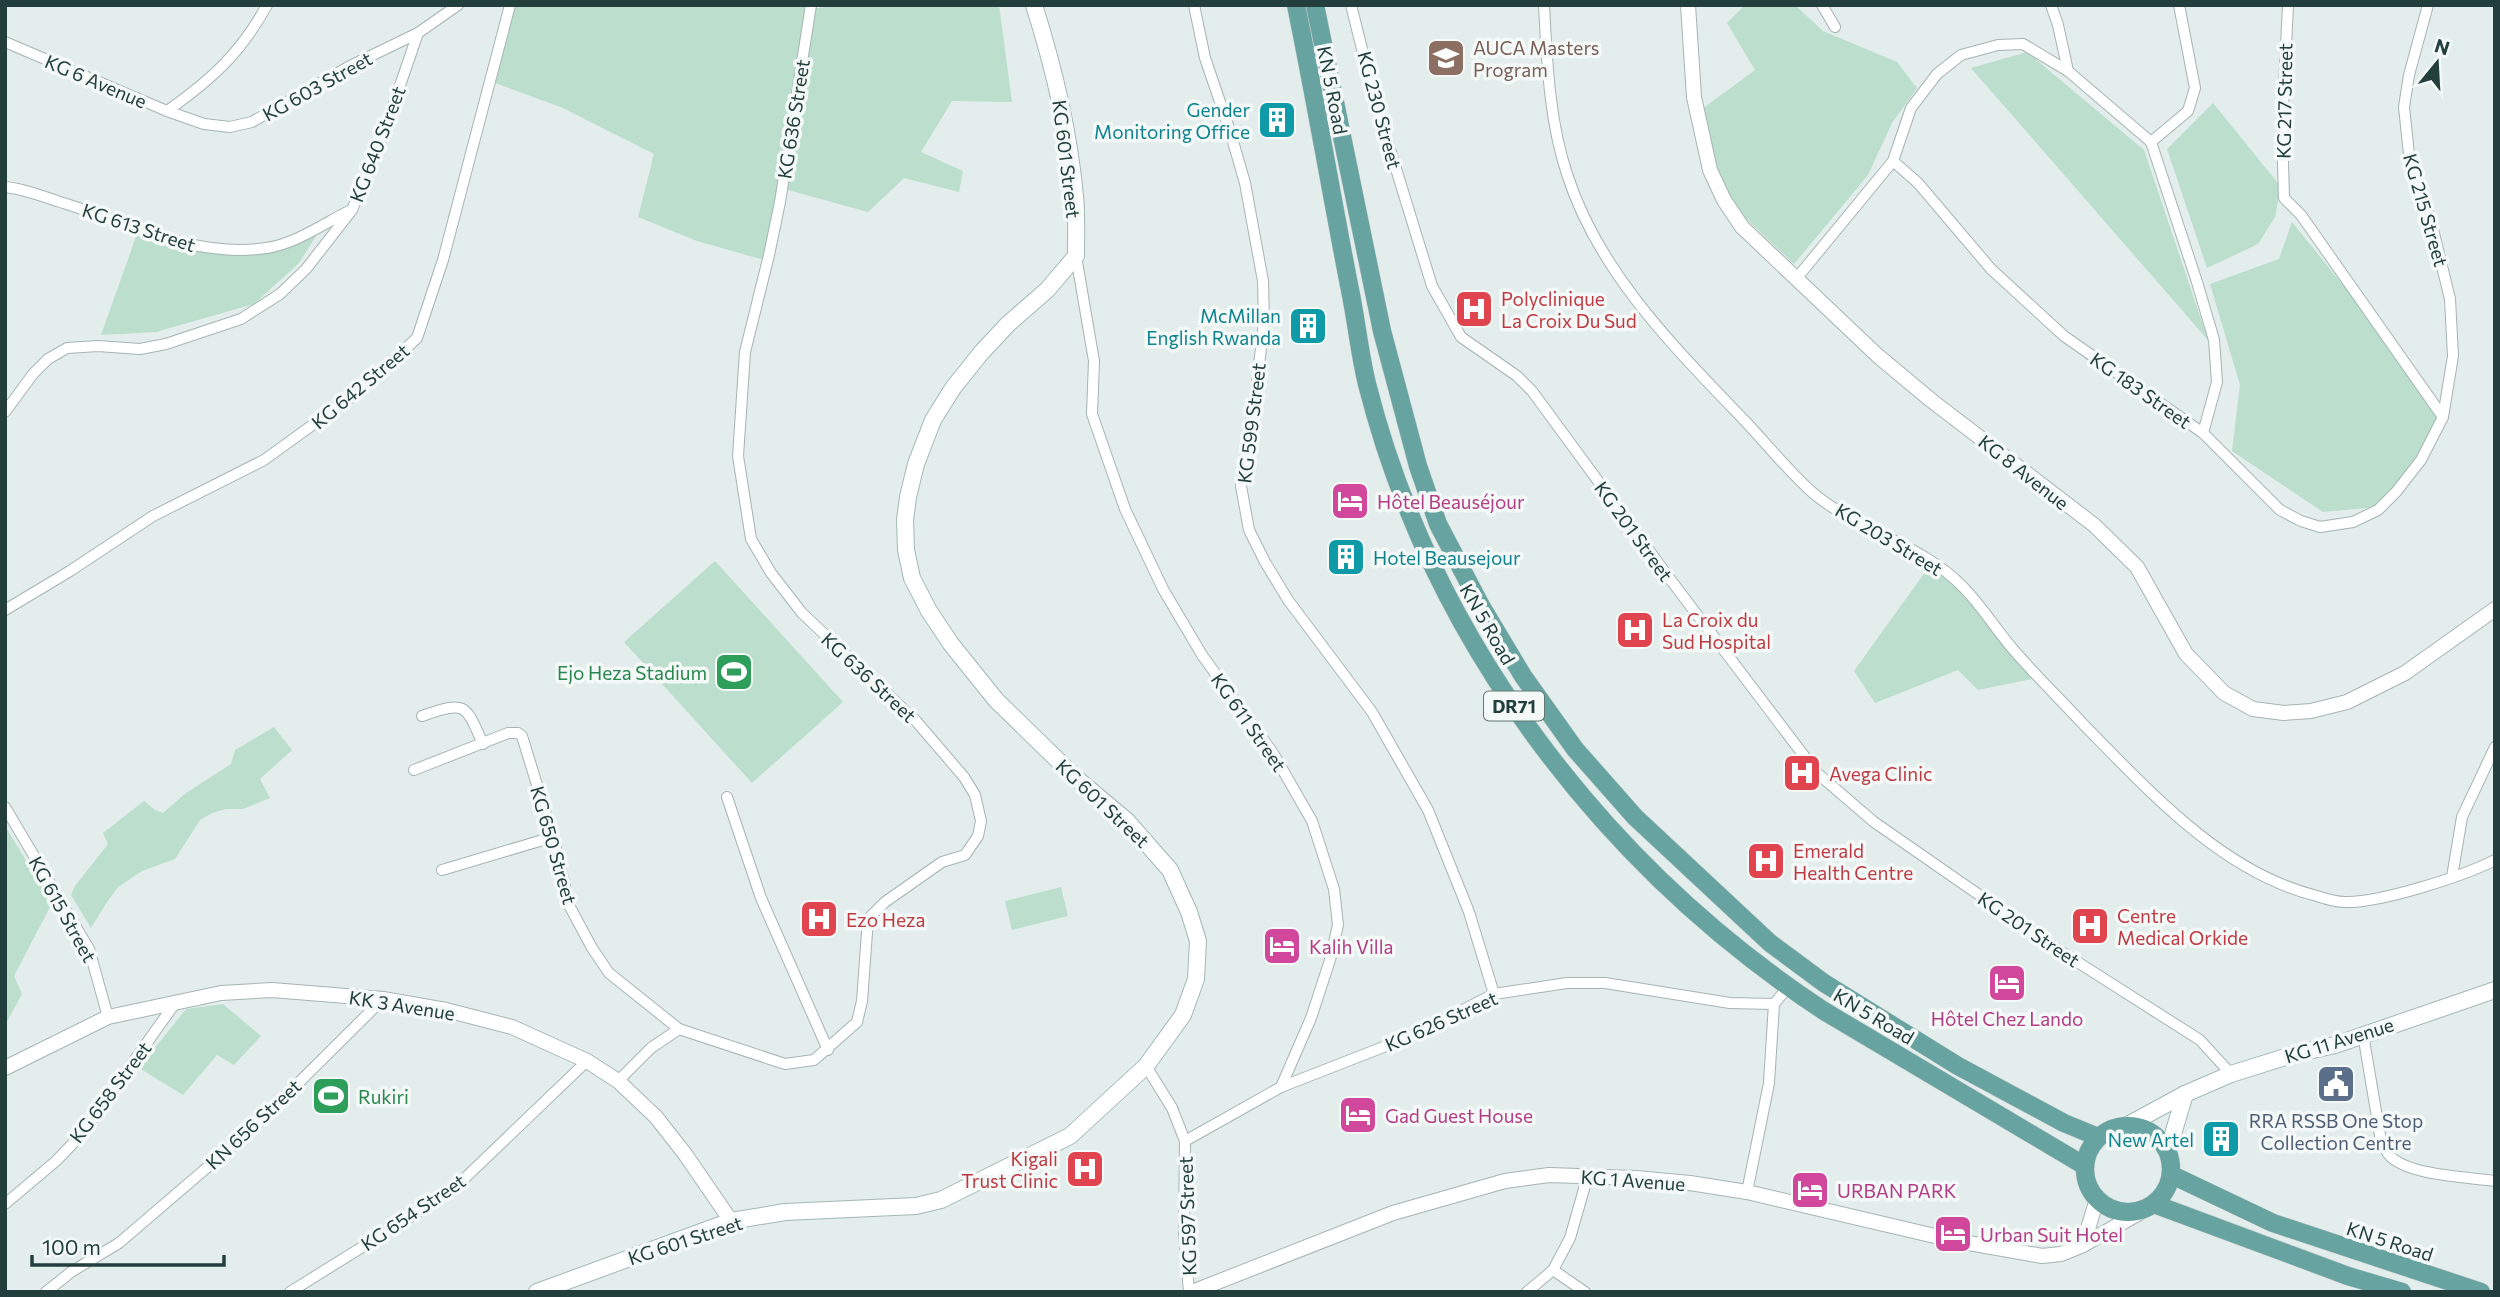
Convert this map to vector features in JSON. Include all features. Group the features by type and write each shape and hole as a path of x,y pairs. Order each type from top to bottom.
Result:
{"main road":[{"name":"KG 601 Street","path":"537,1292 731,1221 785,1212 915,1206 941,1200 1070,1136 1146,1066 1183,1015 1196,979 1198,941 1170,870 1127,821 1076,778 996,700 951,644 929,611 912,578 906,550 905,520 908,497 916,464 933,421 953,388 981,353 1008,324 1047,290 1076,256 1076,197 1062,104 1034,5"},
{"name":"KN 5 Road","path":"1296,5 1367,384 1409,516 1455,613 1496,680 1548,754 1665,886 1721,934 1788,987 1944,1084 2085,1166"},
{"name":"KN 5 Road","path":"1315,5 1382,331 1418,466 1438,524 1481,606 1523,676 1576,749 1635,817 1770,943 1824,983 1958,1066 2064,1123 2098,1138"},
{"path":"1396,475 1418,466"},
{"name":"KG 11 Avenue","path":"2126,1126 2185,1094 2231,1074 2335,1045 2495,990"},
{"path":"2168,1151 2185,1094"},
{"path":"2126,1126 2139,1127 2161,1140 2168,1151 2172,1175 2169,1186 2150,1207 2133,1212 2120,1212 2107,1207 2097,1199 2085,1178 2087,1155 2098,1138 2111,1129 2126,1126"},
{"name":"KN 5 Road","path":"2172,1175 2273,1223 2481,1292"},
{"path":"2150,1207 2402,1292"}],"street":[{"name":"KG 6 Avenue","path":"5,42 167,111 226,65 247,39 267,5"},
{"name":"KG 603 Street","path":"167,111 204,124 230,127 252,122 350,66 418,33 458,5"},
{"name":"KG 642 Street","path":"5,610 153,516 264,460 361,390 416,338 443,260 510,5"},
{"name":"KG 636 Street","path":"678,1029 785,1064 814,1060 857,1022 862,1001 868,919 886,902 942,862 965,855 978,836 981,821 975,795 964,777 916,721 802,613 771,573 751,539 738,456 745,352 780,202 811,5"},
{"name":"KG 599 Street","path":"1194,5 1205,58 1245,183 1263,281 1264,322 1241,486 1249,530 1288,600 1372,712 1428,810 1469,912 1494,995"},
{"name":"KG 230 Street","path":"1351,5 1374,97 1409,214"},
{"name":"KG 203 Street","path":"1544,5 1551,102 1564,162 1597,244 1628,290 1667,338 1813,493 1946,572 1963,587 2013,649 2125,766 2178,816 2222,851 2271,881 2341,902 2367,901 2452,877 2495,860"},
{"name":"KG 8 Avenue","path":"1688,5 1695,97 1710,170 1724,200 1742,227 1878,356 1932,401 2094,525 2137,567 2186,654 2224,693 2253,709 2284,713 2311,712 2347,702 2405,673 2495,609"},
{"path":"1822,5 1835,27"},
{"path":"2051,5 2068,71"},
{"path":"1796,279 1893,161 1911,108 1937,74 1962,55 1998,45 2023,44 2068,71 2151,142 2188,111 2195,88 2179,5"},
{"name":"KG 217 Street","path":"2288,5 2282,128 2284,198 2301,215 2442,417"},
{"name":"KG 215 Street","path":"2203,433 2280,510 2320,527 2353,522 2378,510 2421,460 2442,417 2453,356 2450,299 2431,221 2410,164 2404,107 2409,75 2428,5"},
{"name":"KG 640 Street","path":"5,412 33,374 48,359 67,348 98,346 140,349 166,344 242,319 280,294 306,269 352,210 382,138 418,33"},
{"name":"KG 183 Street","path":"1893,161 1918,183 1991,269 2064,336 2203,433 2217,382 2214,340 2151,142"},
{"name":"KG 613 Street","path":"5,187 96,212 159,236 202,247 231,250 279,245 352,210"},
{"name":"KG 201 Street","path":"1409,214 1432,286 1461,337 1517,376 1532,391 1816,773 1874,822 2057,949 2200,1040 2231,1074"},
{"name":"KG 611 Street","path":"1076,256 1094,361 1092,414 1125,509 1163,589 1202,655 1273,753 1312,821 1334,889 1338,925 1330,960 1311,1018 1281,1087"},
{"path":"422,716 451,706 462,708 470,713 483,744"},
{"name":"KG 650 Street","path":"414,770 508,733 522,736 553,837 570,907 609,973 678,1029"},
{"path":"2452,877 2462,817 2495,747"},
{"path":"727,797 761,898 828,1050"},
{"name":"KG 615 Street","path":"5,807 89,949 107,1017"},
{"path":"442,870 553,837"},
{"name":"KG 626 Street","path":"1281,1087 1409,1037 1494,995 1567,983 1605,983 1730,1003 1774,1004"},
{"path":"1747,1192 1769,1083 1774,1004 1788,987"},
{"name":"KK 3 Avenue","path":"5,1068 107,1017 221,993 272,990 383,999 446,1010 512,1027 587,1061 618,1082 663,1126 731,1221"},
{"name":"KN 656 Street","path":"46,1292 71,1272 120,1243 252,1129 383,999"},
{"name":"KG 658 Street","path":"5,1204 56,1161 81,1135 177,1001"},
{"path":"618,1082 651,1048 678,1029"},
{"path":"2363,1034 2381,1141 2390,1156 2405,1165 2433,1173 2495,1181"},
{"name":"KG 654 Street","path":"290,1292 428,1206 465,1178 587,1061"},
{"name":"KG 597 Street","path":"1146,1066 1172,1108 1185,1141 1184,1233 1191,1292"},
{"path":"1185,1141 1281,1087"},
{"name":"KG 1 Avenue","path":"1191,1292 1393,1213 1505,1181 1549,1175 1588,1175 1690,1183 1747,1192 2021,1254 2051,1255 2084,1245 2150,1207"},
{"path":"1527,1292 1553,1270 1570,1238 1588,1175"},
{"path":"2084,1245 2097,1199"},
{"path":"1553,1270 1585,1292"}],"green space":[{"path":"510,5 801,5 818,8 839,5 999,5 1012,102 952,101 921,152 963,171 959,192 904,178 868,212 777,187 764,260 697,241 638,217 654,154 563,108 490,81"},
{"path":"1745,5 1795,5 1823,31 1897,62 1917,88 1892,123 1868,175 1794,264 1736,209 1708,166 1702,109 1755,70 1727,23"},
{"path":"2027,52 2144,150 2208,340 1971,68"},
{"path":"2213,103 2281,187 2275,217 2258,244 2207,268 2167,149"},
{"path":"2292,222 2444,410 2388,506 2323,512 2232,451 2240,385 2210,284 2279,259"},
{"path":"318,233 299,263 254,304 156,332 101,335 137,234 195,251 240,256 271,252"},
{"name":"Ejo Heza Stadium","path":"715,561 843,702 752,783 624,642"},
{"path":"1928,568 1957,586 2032,679 1978,690 1958,670 1875,703 1854,671"},
{"path":"274,727 292,750 260,779 270,798 243,809 226,809 212,813 200,820 175,859 142,871 118,887 91,928 71,895 108,844 103,833 144,801 163,813 186,793 231,764 235,750"},
{"path":"5,826 52,903 14,976 22,994 5,1025"},
{"path":"1061,887 1068,916 1012,930 1005,901"},
{"path":"223,1004 261,1036 234,1065 217,1055 183,1095 139,1068 186,1009"}],"place":[{"name":"AUCA Masters Program","path":"1446,58"},
{"name":"Gender Monitoring Office","path":"1277,120"},
{"name":"Polyclinique La Croix Du Sud","path":"1474,309"},
{"name":"McMillan English Rwanda","path":"1308,326"},
{"name":"Hôtel Beauséjour","path":"1350,501"},
{"name":"Hotel Beausejour","path":"1346,557"},
{"name":"La Croix du Sud Hospital","path":"1635,630"},
{"name":"Ejo Heza Stadium","path":"734,672"},
{"name":"Avega Clinic","path":"1802,773"},
{"name":"Emerald Health Centre","path":"1766,861"},
{"name":"Ezo Heza","path":"819,919"},
{"name":"Centre Medical Orkide","path":"2090,926"},
{"name":"Kalih Villa","path":"1282,946"},
{"name":"Hôtel Chez Lando","path":"2007,983"},
{"name":"RRA RSSB One Stop Collection Centre","path":"2336,1084"},
{"name":"Rukiri","path":"331,1096"},
{"name":"Gad Guest House","path":"1358,1115"},
{"name":"New Artel","path":"2221,1139"},
{"name":"Kigali Trust Clinic","path":"1085,1169"},
{"name":"URBAN PARK","path":"1810,1190"},
{"name":"Urban Suit Hotel","path":"1953,1234"}]}
